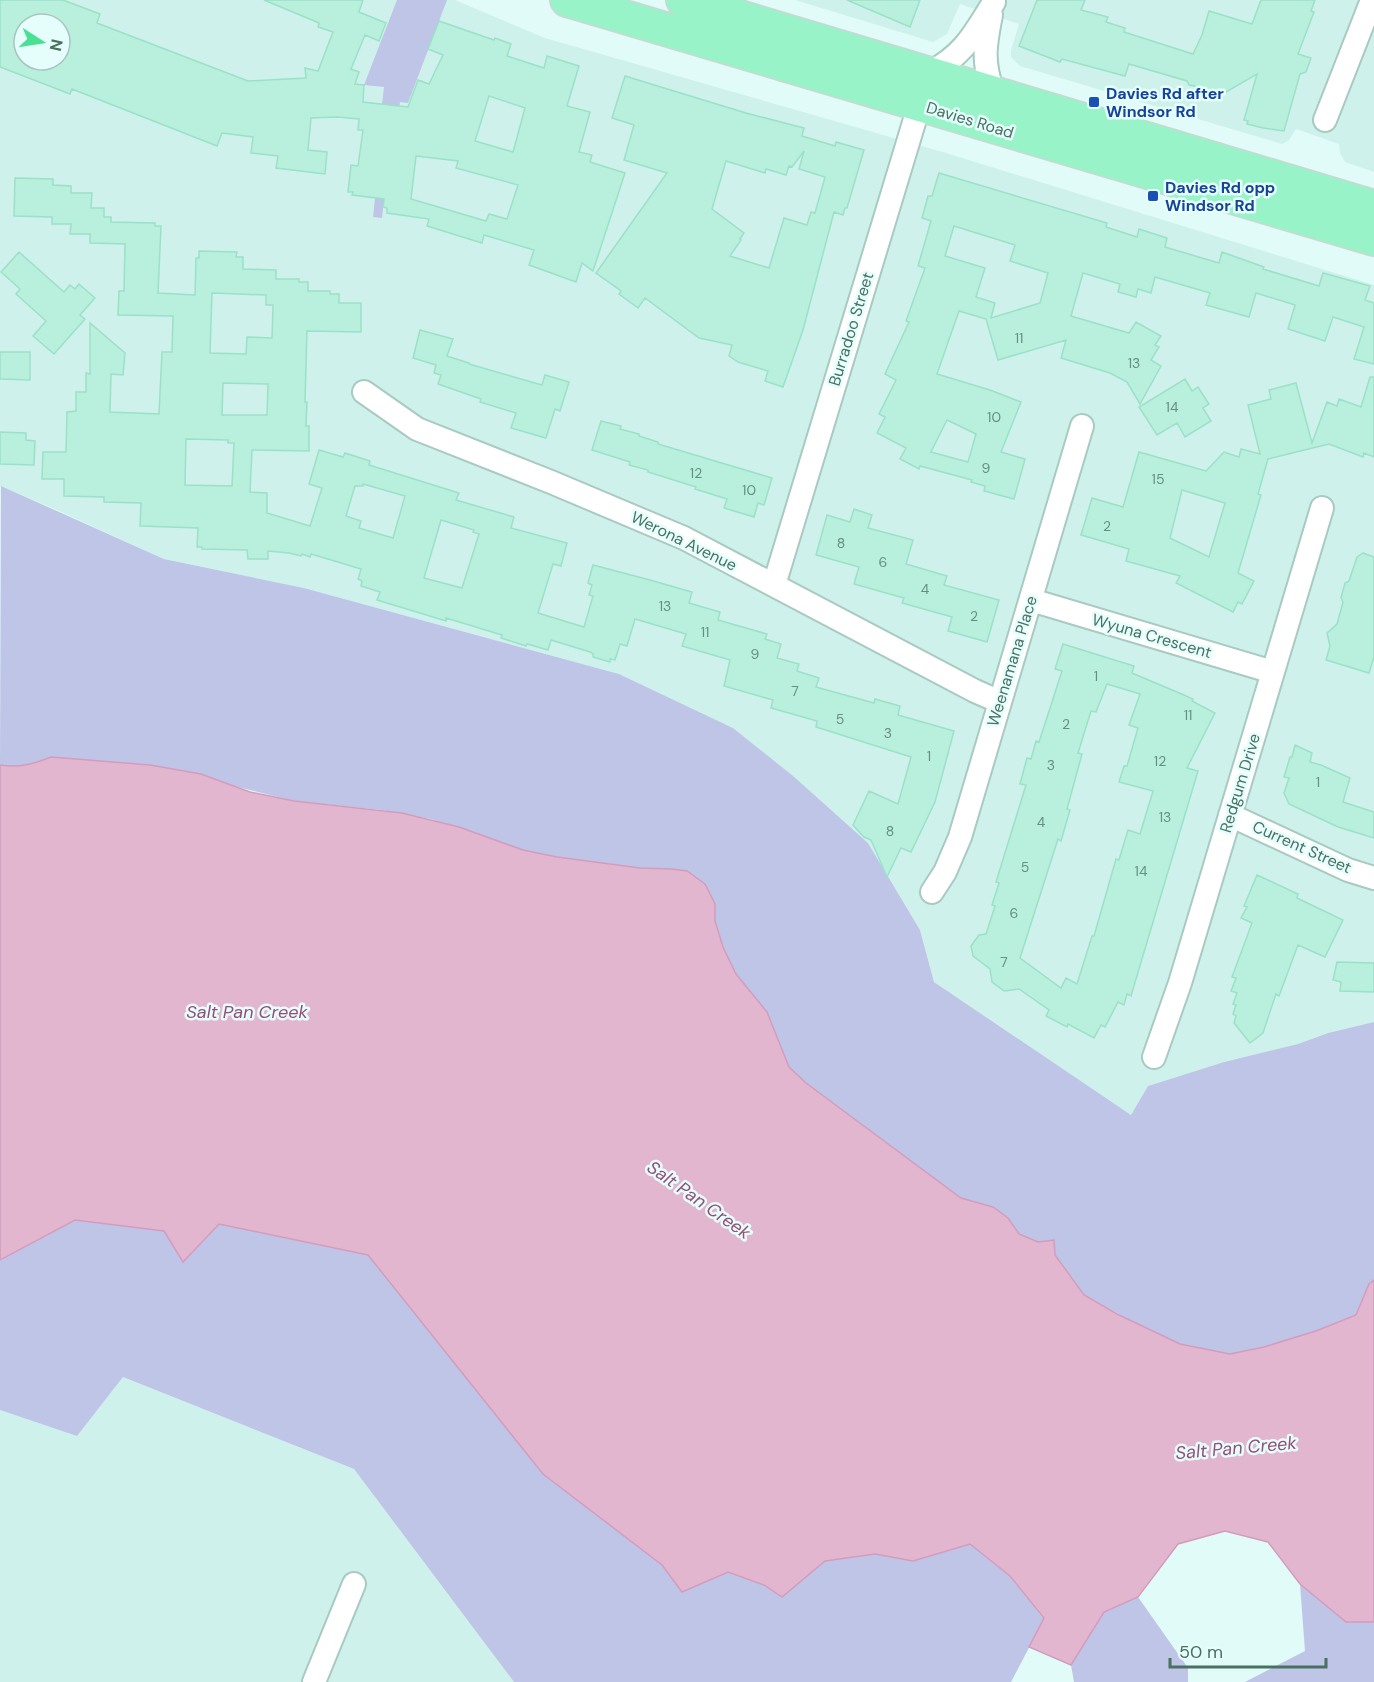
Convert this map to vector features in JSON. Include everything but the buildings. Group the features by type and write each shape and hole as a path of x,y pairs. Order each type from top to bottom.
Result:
{"highway":[{"name":"Davies Road","path":"567,0 1374,239"},
{"name":"Davies Road","path":"682,0 1374,207"}],"street":[{"path":"1325,120 1372,0"},
{"path":"929,73 958,54 994,1"},
{"path":"993,92 984,61 994,1"},
{"name":"Burradoo Street","path":"774,585 929,73"},
{"name":"Werona Avenue","path":"364,392 417,429 657,525 1000,702"},
{"name":"Weenamana Place","path":"932,892 953,855 1082,426"},
{"name":"Redgum Drive","path":"1154,1057 1177,994 1322,508"},
{"name":"Wyuna Crescent","path":"1031,600 1273,672"},
{"name":"Current Street","path":"1230,815 1348,870 1374,878"},
{"path":"314,1682 354,1584"}],"shaded area":[{"path":"0,0 455,0 545,38 946,153 1374,285 1374,1022 1224,1062 1148,1086 1132,1116 934,982 920,930 868,843 792,775 733,728 619,674 304,588 164,559 1,486 0,488"},
{"path":"397,0 447,0 408,103 400,102 390,182 386,182 382,218 373,217 385,105 382,104 384,87 364,85"},
{"path":"795,0 1374,0 1374,172 1345,162 1340,153 1339,144 1296,129 1289,140 1282,144 1020,66 1011,57 1019,24 960,4 947,34 933,42"},
{"path":"1,486 164,559 304,588 619,674 733,728 792,775 868,843 920,930 934,982 1131,1115 1148,1086 1224,1062 1374,1022 1374,1280 1369,1284 1356,1315 1316,1331 1264,1347 1230,1354 1180,1344 1150,1331 1084,1295 1055,1255 1038,1242 1018,1234 1008,1218 993,1207 961,1198 806,1083 789,1067 767,1012 736,974 723,947 715,921 715,904 705,884 687,871 640,868 557,857 523,850 431,819 382,810 294,801 150,765 51,757 33,765 11,767 0,765"},
{"path":"75,1220 165,1231 183,1262 219,1224 368,1255 543,1474 662,1565 682,1592 728,1572 764,1585 782,1597 825,1561 875,1554 913,1561 970,1544 1010,1576 1044,1619 1011,1682 514,1682 354,1469 123,1377 77,1436 0,1410 0,1260"},
{"path":"123,1377 354,1469 514,1682 0,1682 0,1410 77,1435"},
{"path":"1300,1584 1346,1622 1374,1622 1374,1682 1245,1682 1305,1651"},
{"path":"1138,1597 1188,1668 1188,1682 1074,1682 1071,1665 1104,1612"}],"water":[{"name":"Salt Pan Creek","path":"51,757 150,765 201,774 250,792 294,801 402,813 459,827 523,850 557,857 640,868 687,871 705,884 715,904 715,921 723,947 736,974 767,1012 789,1067 806,1083 961,1198 993,1207 1008,1218 1019,1234 1038,1242 1054,1240 1055,1255 1084,1295 1117,1314 1180,1344 1230,1354 1264,1347 1316,1331 1356,1315 1369,1284 1374,1280 1374,1622 1346,1622 1300,1584 1268,1542 1225,1531 1178,1544 1138,1597 1104,1612 1071,1665 1029,1647 1044,1618 1010,1576 970,1544 913,1561 875,1554 825,1561 782,1597 764,1585 728,1572 682,1592 662,1565 543,1474 368,1255 219,1224 183,1262 164,1231 75,1220 0,1260 0,765 26,765"}],"place":[{"name":"Davies Rd after Windsor Rd","path":"1094,102"},
{"name":"Davies Rd opp Windsor Rd","path":"1153,196"}]}
